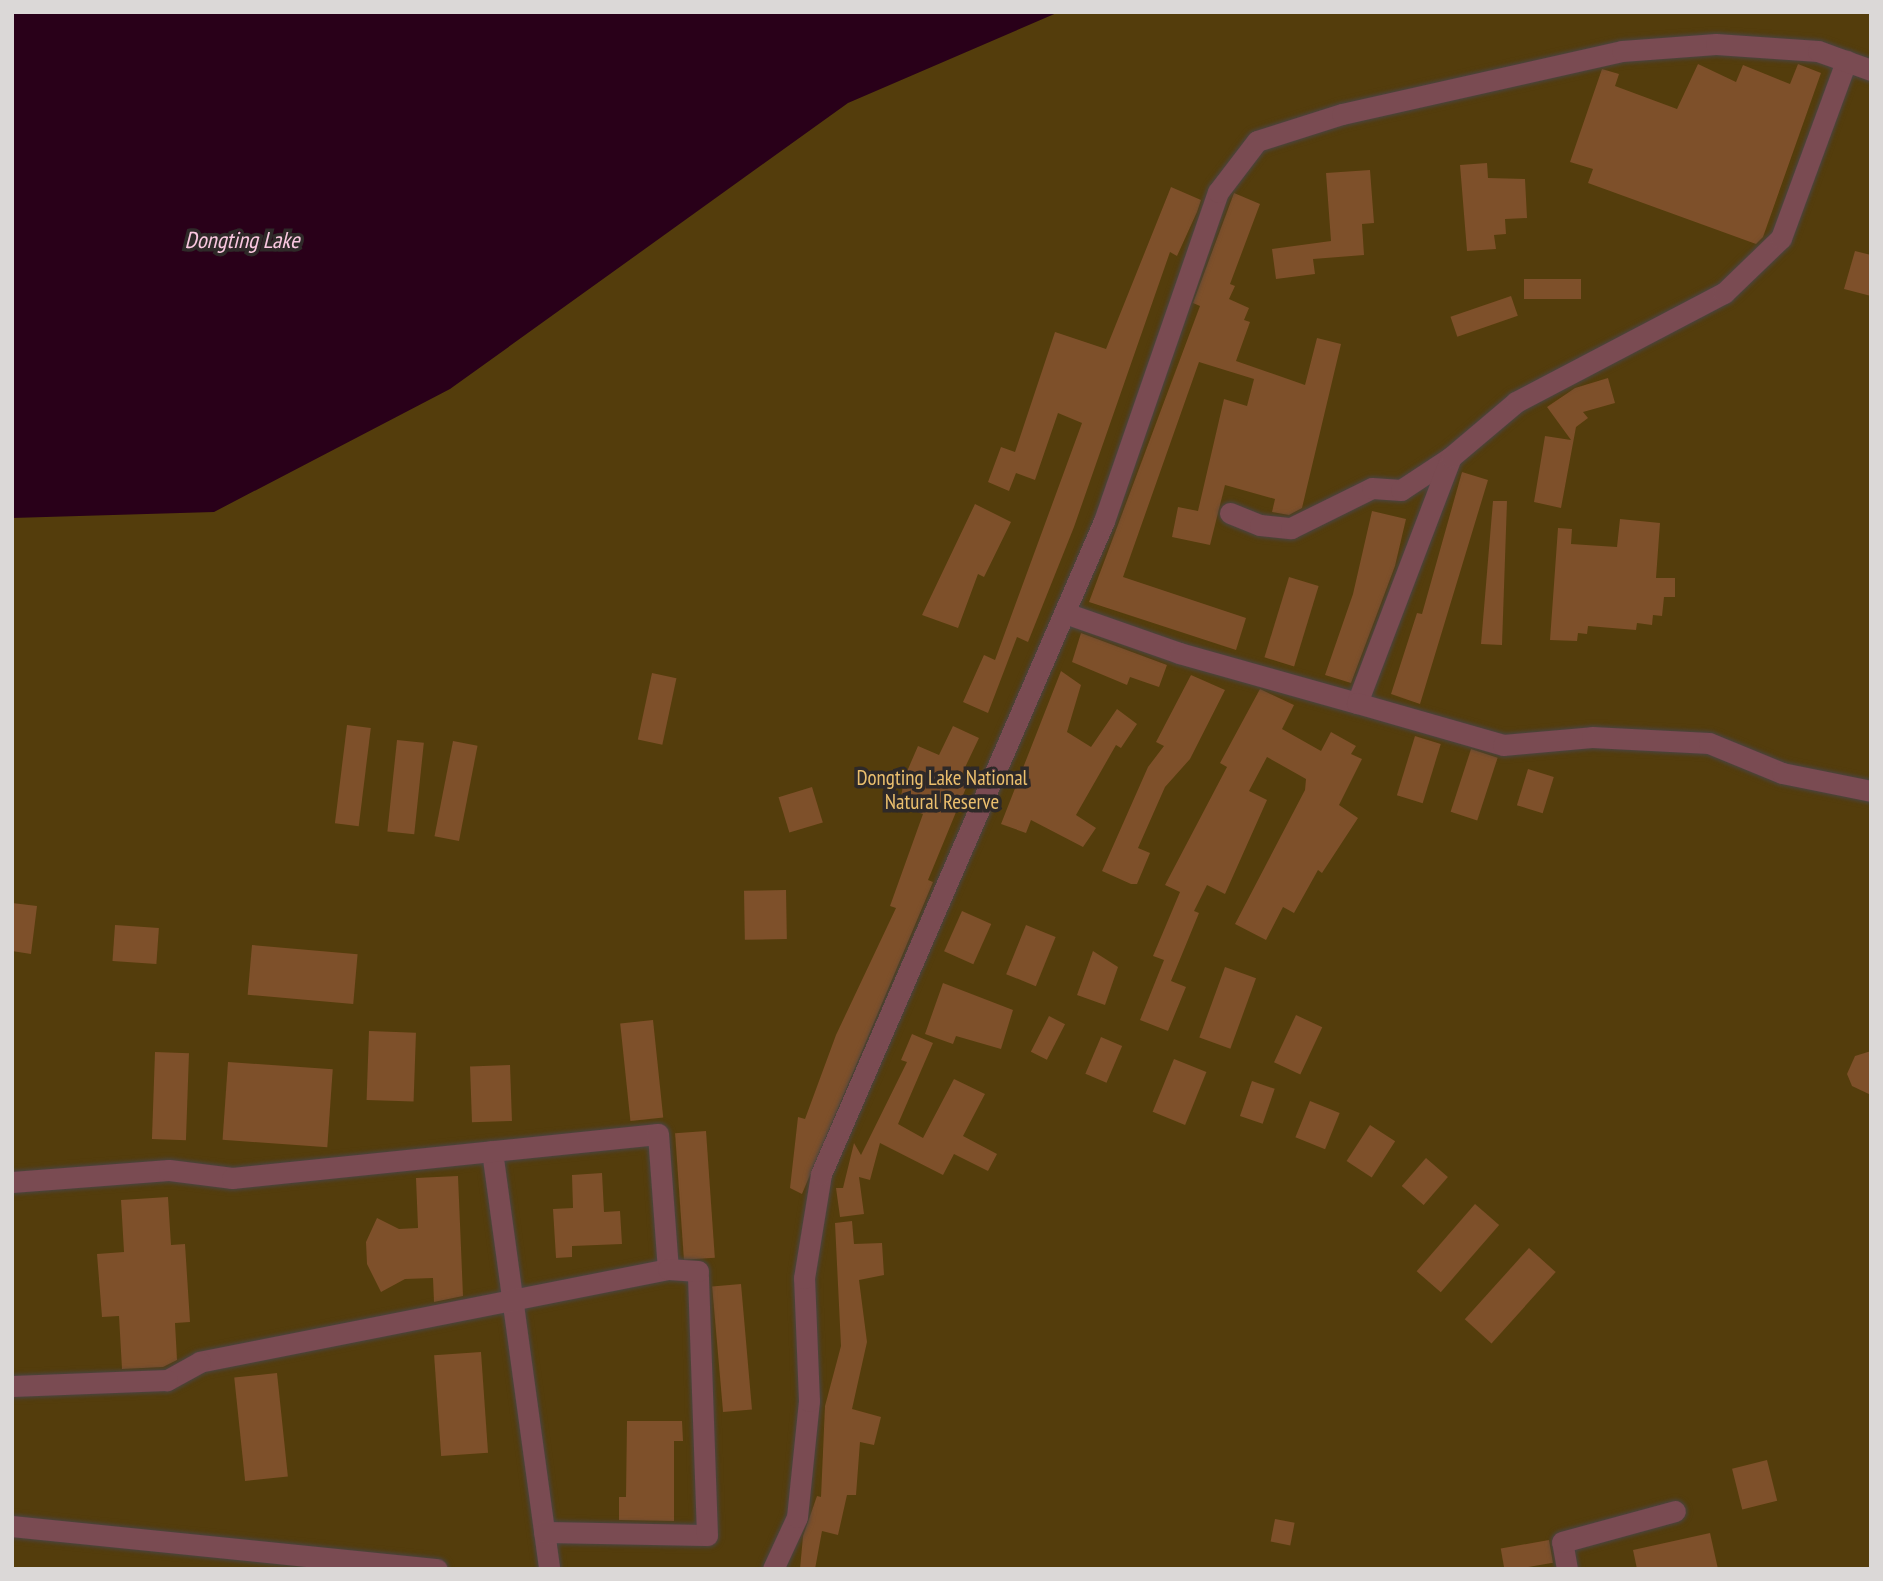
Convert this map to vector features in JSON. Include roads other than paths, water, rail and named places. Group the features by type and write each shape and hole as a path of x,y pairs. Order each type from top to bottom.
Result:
{"street":[{"path":"773,1569 797,1517 809,1401 804,1278 821,1174 1104,522 1218,192 1256,141 1342,114 1622,51 1716,44 1818,51 1871,70"},
{"path":"1230,513 1260,525 1291,528 1372,488 1401,490 1451,457 1516,402 1724,293 1782,238 1846,61"},
{"path":"1357,703 1451,457"},
{"path":"1065,613 1179,653 1503,745 1592,737 1709,743 1782,773 1871,791"},
{"path":"12,1182 169,1170 232,1178 658,1134 668,1269"},
{"path":"492,1151 549,1569"},
{"path":"12,1386 167,1380 201,1362 668,1269 698,1271 707,1535 544,1532"},
{"path":"1567,1569 1562,1542 1675,1511"},
{"path":"12,1525 438,1569"}],"water":[{"name":"Dongting Lake","path":"12,12 1059,12 848,103 450,389 214,512 12,518"}],"park label":[{"name":"Dongting Lake National Natural Reserve","path":"942,790"}]}
